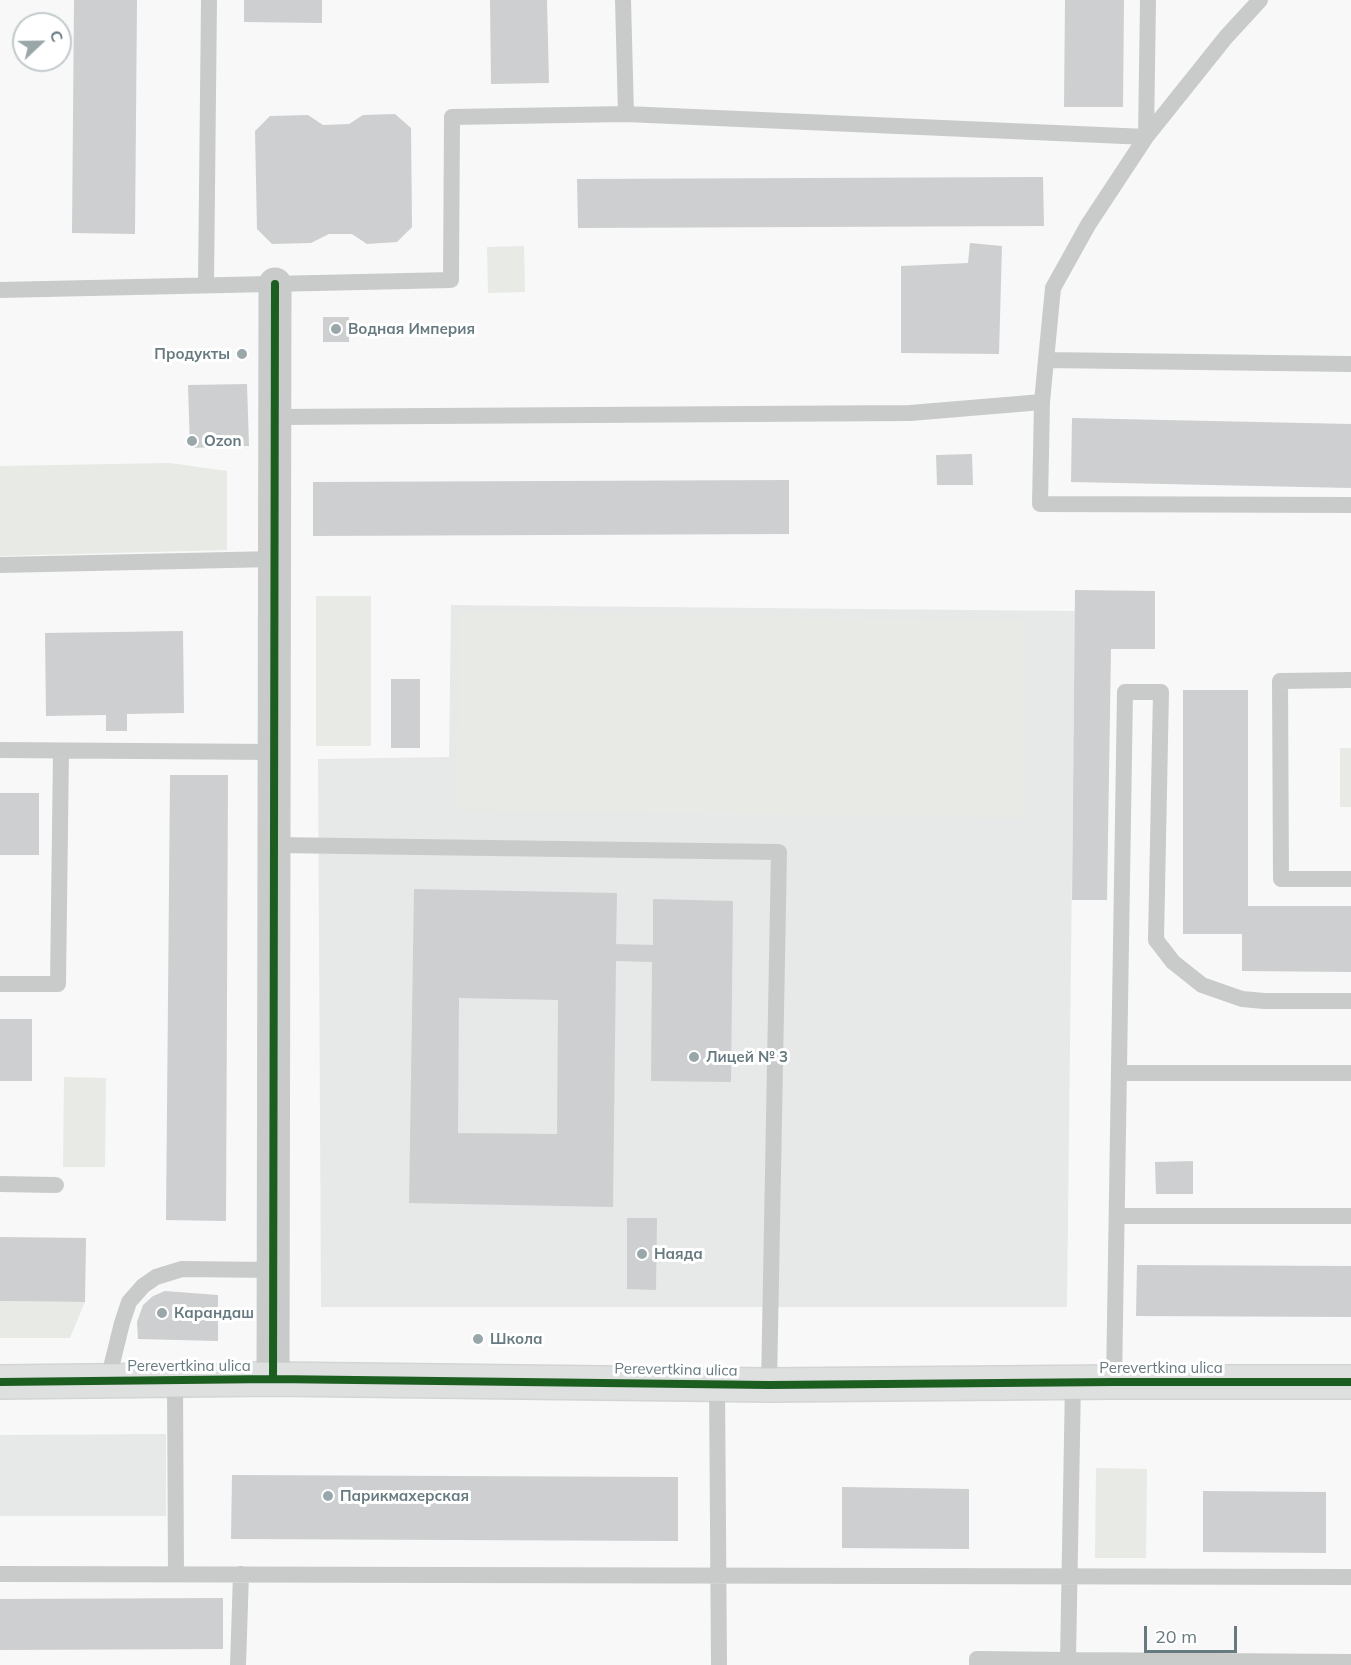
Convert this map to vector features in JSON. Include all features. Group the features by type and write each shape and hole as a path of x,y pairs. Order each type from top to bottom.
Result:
{"street":[{"path":"273,1379 275,284"},
{"name":"Perevertkina ulica","path":"0,1382 273,1379 769,1385 1351,1382"}],"lane":[{"path":"206,285 209,0"},
{"path":"623,0 626,114"},
{"path":"1146,137 1148,0"},
{"path":"1260,0 1226,37 1146,137 1088,225 1053,288 1042,402 1040,504 1351,505"},
{"path":"0,290 451,280 452,117 626,114 1146,137"},
{"path":"1046,360 1351,364"},
{"path":"275,417 910,413 1042,402"},
{"path":"0,565 274,559"},
{"path":"1351,680 1280,681 1281,879 1351,879"},
{"path":"1114,1382 1125,692 1161,692 1156,940 1173,962 1202,985 1242,999 1351,1001"},
{"path":"0,750 274,752"},
{"path":"0,984 58,984 62,751"},
{"path":"274,845 779,852 769,1385"},
{"path":"1119,1073 1351,1073"},
{"path":"0,1184 56,1185"},
{"path":"1117,1216 1351,1216"},
{"path":"108,1380 129,1302 143,1286 156,1277 182,1269 273,1270"},
{"path":"176,1380 176,1574"},
{"path":"1068,1660 1072,1382"},
{"path":"717,1384 719,1665"},
{"path":"0,1574 1351,1577"},
{"path":"238,1665 241,1575"},
{"path":"977,1665 977,1659 1351,1662"}],"shaded area":[{"path":"524,246 525,292 488,293 487,247"},
{"path":"170,463 227,471 227,550 0,556 0,466"},
{"path":"316,596 371,596 371,746 316,746"},
{"name":"Лицей № 3","path":"451,605 1075,611 1067,1307 321,1307 318,759 449,757"},
{"path":"459,612 1025,621 1023,818 457,810"},
{"path":"1340,748 1351,748 1351,807 1340,807"},
{"path":"64,1077 106,1078 105,1167 63,1167"},
{"path":"0,1301 85,1302 70,1338 0,1338"},
{"path":"166,1434 166,1516 0,1516 0,1435"},
{"path":"1096,1468 1147,1469 1146,1558 1095,1558"}],"building":[{"path":"74,0 137,0 135,234 72,233"},
{"path":"244,0 322,0 322,23 244,22"},
{"path":"490,0 547,0 549,83 491,84"},
{"path":"1065,0 1124,0 1123,107 1064,107"},
{"path":"395,114 411,128 412,227 397,242 367,244 352,234 329,234 311,243 272,244 257,229 255,131 270,116 308,115 323,125 349,124 363,115"},
{"path":"1043,177 1044,226 578,228 577,179"},
{"path":"970,243 1002,246 999,354 901,353 901,266 968,263"},
{"name":"Водная Империя","path":"323,317 349,317 349,342 323,342"},
{"path":"247,384 249,446 190,448 188,385"},
{"path":"1072,418 1351,424 1351,488 1071,482"},
{"path":"972,454 973,485 937,485 936,455"},
{"path":"789,480 789,534 313,536 313,482"},
{"path":"1075,590 1155,591 1155,649 1111,649 1107,900 1072,900"},
{"path":"183,631 184,713 127,714 127,731 106,731 106,715 46,716 45,633"},
{"path":"391,679 420,679 420,748 391,748"},
{"path":"1183,690 1248,690 1248,906 1351,906 1351,972 1242,971 1242,934 1183,934"},
{"path":"170,775 228,775 226,1221 166,1220"},
{"path":"0,793 39,793 39,855 0,855"},
{"path":"414,889 617,893 616,944 653,945 653,899 733,901 731,1082 651,1081 652,962 616,961 613,1207 409,1203","holes":["459,998 558,1000 557,1134 458,1133"]},
{"path":"0,1019 32,1019 32,1081 0,1081"},
{"path":"1193,1161 1193,1194 1156,1194 1155,1162"},
{"name":"Наяда","path":"627,1218 657,1218 656,1290 627,1289"},
{"path":"0,1237 86,1238 85,1302 0,1301"},
{"path":"1137,1265 1351,1266 1351,1317 1136,1316"},
{"path":"165,1291 218,1295 218,1341 138,1339 137,1322 143,1305 153,1296"},
{"path":"232,1475 678,1477 678,1541 231,1539"},
{"path":"842,1487 969,1489 969,1549 842,1548"},
{"path":"1203,1491 1326,1492 1326,1553 1203,1552"},
{"path":"223,1598 223,1649 0,1650 0,1599"}],"cycle path":[{"path":"273,1379 275,284"},
{"path":"0,1382 273,1379 769,1385 1351,1382"}],"place":[{"name":"Водная Империя","path":"336,329"},
{"name":"Продукты","path":"242,354"},
{"name":"Ozon","path":"192,441"},
{"name":"Лицей № 3","path":"694,1057"},
{"name":"Наяда","path":"642,1254"},
{"name":"Карандаш","path":"162,1313"},
{"name":"Школа","path":"478,1339"},
{"name":"Парикмахерская","path":"328,1496"}]}
